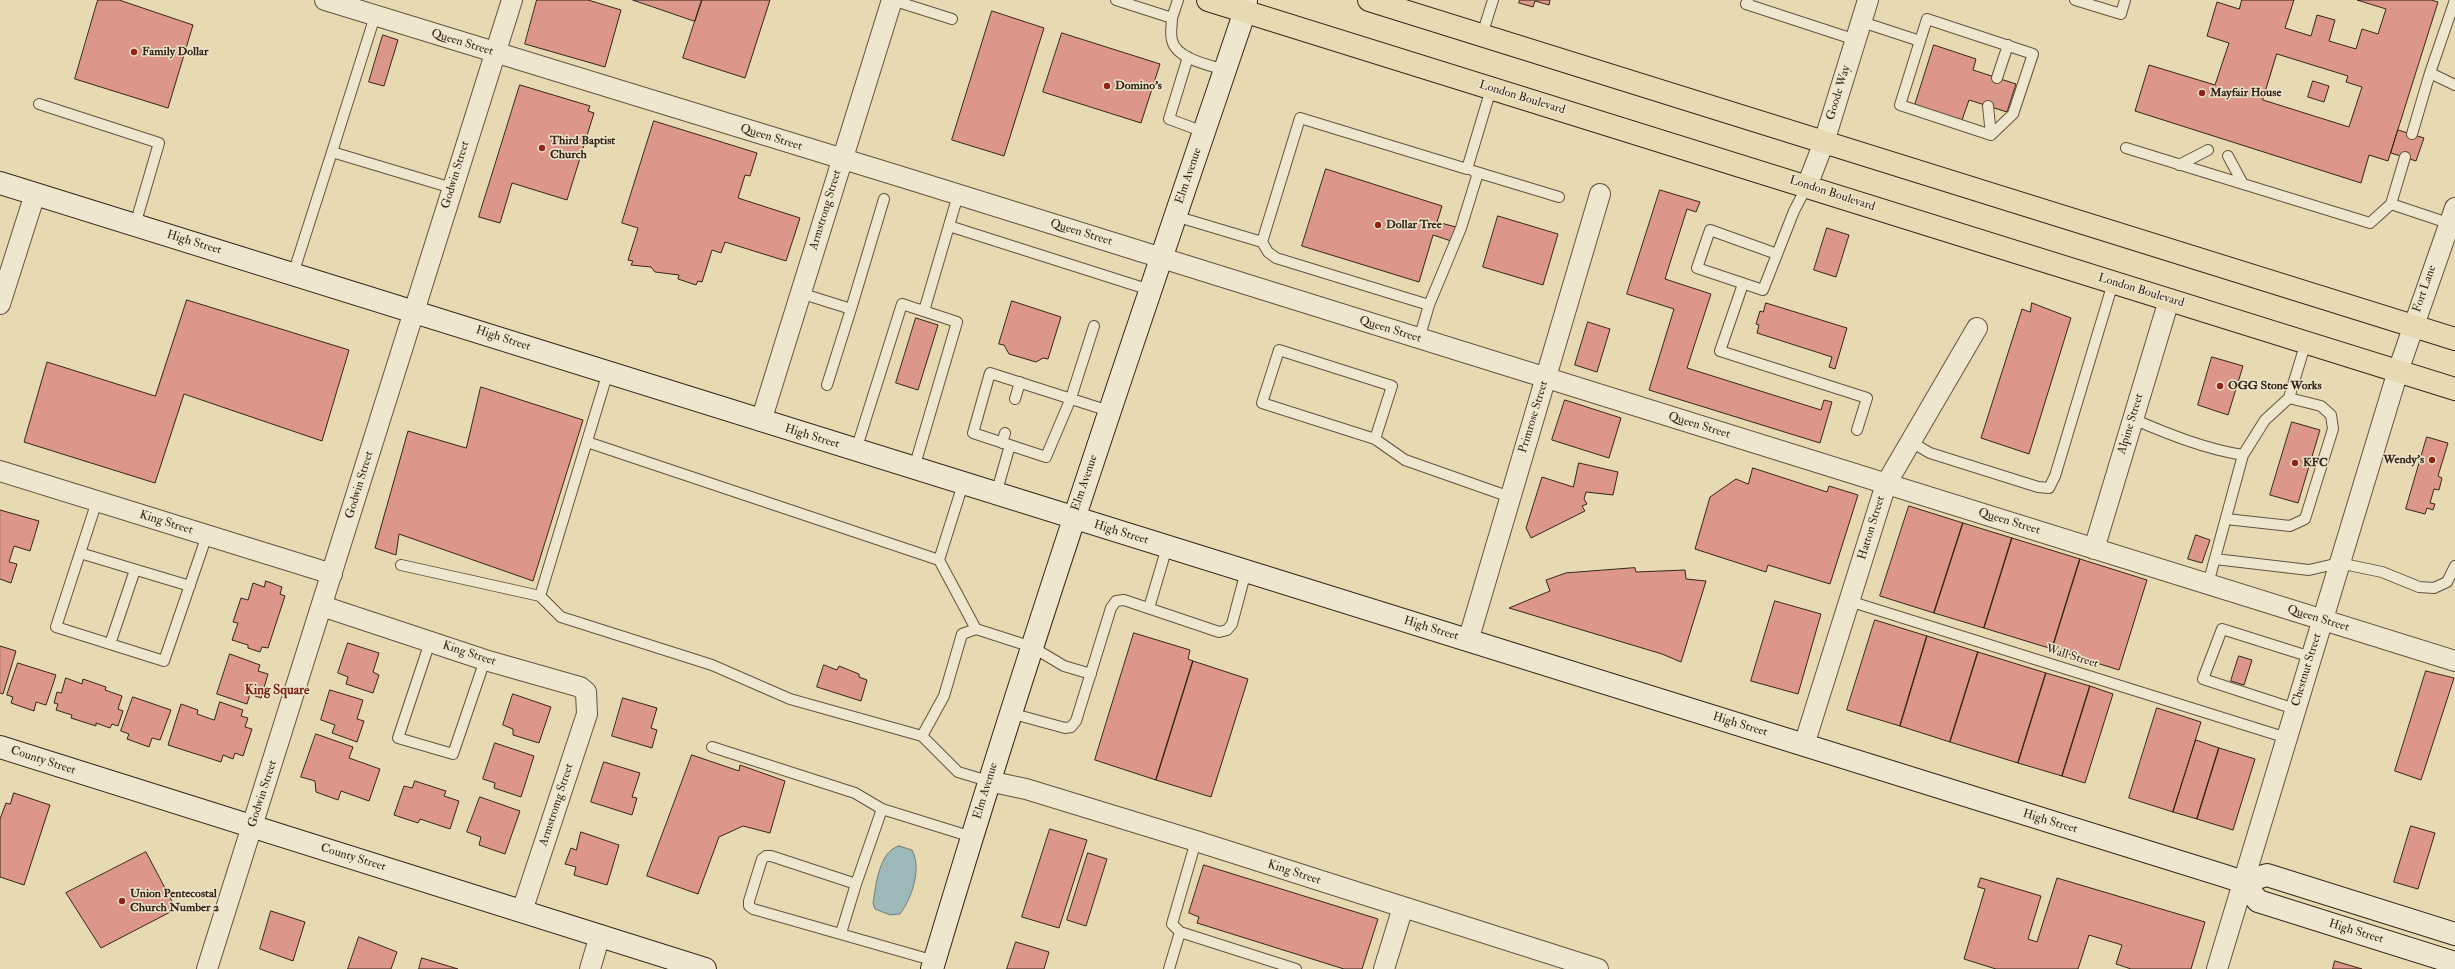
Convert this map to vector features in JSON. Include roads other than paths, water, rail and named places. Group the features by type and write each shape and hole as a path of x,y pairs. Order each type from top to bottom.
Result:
{"main road":[{"name":"London Boulevard","path":"1208,0 1245,6 1491,88 2455,389"},
{"path":"1369,0 2455,339"},
{"name":"Elm Avenue","path":"934,965 988,781 1073,518 1225,70 1245,6"},
{"name":"High Street","path":"0,183 2243,882 2258,901 2455,963"},
{"name":"County Street","path":"0,747 705,969"},
{"path":"2243,882 2267,875 2455,934"}],"street":[{"name":"Queen Street","path":"325,0 841,158 2455,661"},
{"name":"Godwin Street","path":"207,969 512,0"},
{"name":"Armstrong Street","path":"761,421 841,158 892,0"},
{"name":"Goode Way","path":"1807,186 1824,142 1868,0"},
{"path":"0,304 35,194"},
{"name":"Primrose Street","path":"1468,641 1600,194"},
{"name":"Fort Lane","path":"2398,371 2452,215"},
{"name":"Alpine Street","path":"2094,549 2169,300"},
{"name":"Hatton Street","path":"1804,745 1886,484 1977,328"},
{"name":"Chestnut Street","path":"2217,969 2398,371"},
{"name":"King Street","path":"0,471 332,574"},
{"name":"King Street","path":"322,606 486,660 580,687 586,692 588,699"},
{"name":"Armstromg Street","path":"522,911 587,714 588,699"},
{"name":"King Street","path":"988,781 1026,790 1196,841 1598,969"},
{"path":"1384,969 1403,907"},
{"path":"590,969 600,935"}],"lane":[{"path":"892,0 952,19"},
{"path":"1116,0 1172,18"},
{"path":"1178,0 1172,18 1172,40 1175,48 1188,57 1225,70"},
{"path":"1482,35 1493,0"},
{"path":"1748,0 1746,4 1859,31 1920,41"},
{"path":"2076,0 2121,14 2125,0"},
{"path":"2412,134 2430,73 2455,0"},
{"path":"293,274 375,16"},
{"path":"1927,19 2033,54 2013,114 1991,135 1900,105 1927,19"},
{"path":"1997,78 2008,45"},
{"path":"1188,57 1169,119 1204,132"},
{"path":"2430,73 2455,85"},
{"path":"1467,169 1491,88"},
{"path":"39,104 159,143 135,225"},
{"path":"1988,106 1991,135"},
{"path":"1262,242 1300,118 1559,197"},
{"path":"2126,148 2370,223 2391,204 2405,157"},
{"path":"2179,164 2208,150"},
{"path":"332,152 452,188"},
{"path":"2228,156 2243,184"},
{"path":"1419,339 1429,305 1461,228 1478,173"},
{"path":"1777,254 1710,230 1697,268 1763,290 1794,211 1807,186"},
{"path":"924,311 958,195"},
{"path":"827,385 884,199"},
{"path":"2391,204 2452,215"},
{"path":"1175,216 1262,242 1268,252 1276,258 1429,305"},
{"path":"949,226 1150,290"},
{"path":"1911,442 1930,453 2038,487 2049,488 2056,476 2113,283"},
{"path":"1742,284 1720,351 1867,398 1857,430"},
{"path":"800,293 851,309"},
{"path":"856,450 902,304 957,322 914,468"},
{"path":"1094,326 1071,398 1046,457 1006,440 972,433 990,373 1071,398 1109,411"},
{"path":"2208,584 2243,455 2265,420 2289,398 2306,342"},
{"path":"1375,438 1392,386 1279,350 1262,403 1375,438 1405,460 1510,497"},
{"path":"540,596 608,372"},
{"path":"1015,399 1020,382"},
{"path":"2226,519 2290,526 2305,520 2333,429 2332,415 2321,406 2289,398"},
{"path":"2133,419 2167,434 2226,452 2243,455"},
{"path":"996,494 1006,440"},
{"path":"587,442 940,560 976,629"},
{"path":"940,560 963,484"},
{"path":"97,501 56,627 164,661 207,535"},
{"path":"1149,608 1167,547"},
{"path":"80,553 190,586"},
{"path":"2215,559 2309,570 2339,563 2382,572 2419,587 2434,588 2447,582 2455,566"},
{"path":"402,565 540,596 561,617 712,665 790,699 922,736 958,772 988,781"},
{"path":"110,644 135,570"},
{"path":"1010,713 1065,728 1071,727 1076,721 1112,608 1116,601 1124,600 1219,632 1227,630 1232,624 1246,571"},
{"name":"Wall Street","path":"1849,601 2286,738"},
{"path":"922,736 944,696 962,634 976,629 1032,647 1064,666 1091,674"},
{"path":"2295,709 2203,679 2222,629 2311,657"},
{"path":"430,642 398,738 453,754 486,660"},
{"path":"712,747 856,793 882,809 972,837"},
{"path":"841,933 882,809"},
{"path":"1196,841 1172,924 1180,932 1277,966 1296,969"},
{"path":"856,884 771,856 766,856 762,859 749,901 749,906 754,909 841,933 934,965"},
{"path":"1169,969 1180,932"}],"water":[{"path":"899,846 912,850 915,857 916,874 912,891 900,914 890,915 875,909 873,903 877,878 883,861 892,849"}],"place":[{"name":"Family Dollar","path":"134,52"},
{"name":"Domino's","path":"1107,86"},
{"name":"Mayfair House","path":"2202,93"},
{"name":"Third Baptist Church","path":"542,148"},
{"name":"Dollar Tree","path":"1378,225"},
{"name":"OGG Stone Works","path":"2220,386"},
{"name":"Wendy's","path":"2432,460"},
{"name":"KFC","path":"2295,463"},
{"name":"Union Pentecostal Church Number 2","path":"122,901"}],"district":[{"name":"King Square","path":"277,691"}]}
